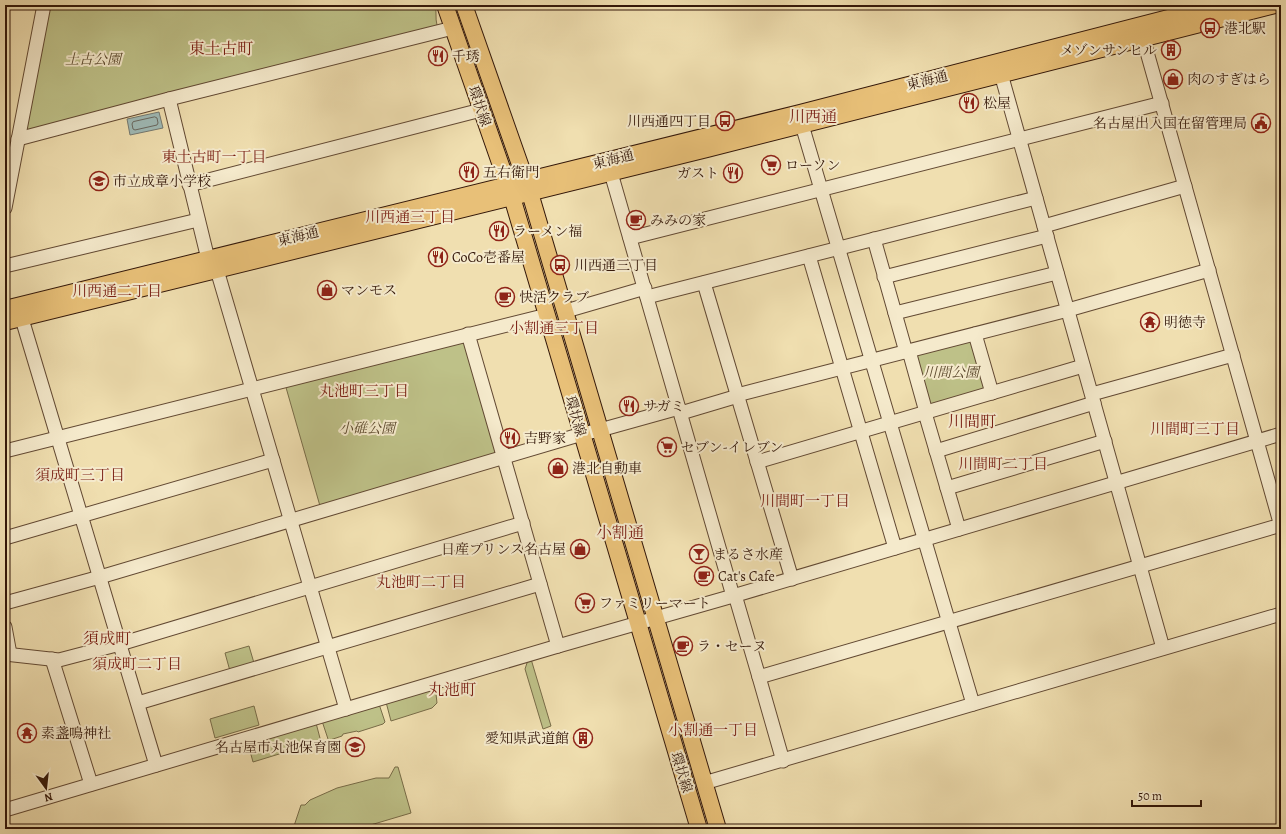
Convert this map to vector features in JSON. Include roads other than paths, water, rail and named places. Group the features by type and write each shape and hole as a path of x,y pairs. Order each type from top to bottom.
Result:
{"main road":[{"name":"環状線","path":"445,5 510,191 699,829"},
{"name":"環状線","path":"464,5 528,186 718,829"},
{"name":"東海通","path":"5,322 15,311 510,191 1182,10 1219,5"},
{"name":"東海通","path":"528,186 611,173 1274,5"}],"street":[{"path":"5,208 44,5"},
{"path":"18,139 169,99 453,28"},
{"path":"759,677 1281,525 1143,38"},
{"path":"1001,74 1163,648"},
{"path":"169,99 198,220 252,388 346,708"},
{"path":"630,238 1162,103"},
{"path":"189,185 481,110"},
{"path":"802,125 973,704"},
{"path":"611,173 783,761"},
{"path":"884,277 1045,231 1185,186"},
{"path":"566,311 646,293 704,283 1036,198"},
{"path":"5,266 198,220"},
{"path":"874,239 959,529"},
{"path":"809,256 895,548"},
{"path":"5,603 100,578 582,434 680,411 1068,310 1209,270"},
{"path":"895,313 1057,273"},
{"path":"704,283 792,579"},
{"path":"15,311 58,437 156,765"},
{"path":"5,451 547,315"},
{"path":"468,334 558,646"},
{"path":"975,334 992,393"},
{"path":"936,451 1233,355"},
{"path":"757,462 1084,366"},
{"path":"5,809 638,622 655,619 792,579 1281,434"},
{"path":"947,488 1105,441"},
{"path":"5,538 273,460"},
{"path":"5,627 7,654 59,660 120,644 523,523"},
{"path":"138,703 540,584"},
{"path":"704,783 1281,614"},
{"path":"52,659 91,784"}],"water":[{"path":"159,112 163,128 130,135 127,119"}],"place":[{"name":"港北駅","path":"1210,28"},
{"name":"メゾンサンヒル","path":"1171,50"},
{"name":"千琇","path":"438,56"},
{"name":"肉のすぎはら","path":"1173,79"},
{"name":"松屋","path":"969,103"},
{"name":"川西通四丁目","path":"725,121"},
{"name":"名古屋出入国在留管理局","path":"1261,123"},
{"name":"ローソン","path":"771,165"},
{"name":"五右衛門","path":"469,172"},
{"name":"ガスト","path":"733,173"},
{"name":"市立成章小学校","path":"99,181"},
{"name":"みみの家","path":"636,220"},
{"name":"ラーメン福","path":"499,231"},
{"name":"CoCo壱番屋","path":"438,257"},
{"name":"川西通三丁目","path":"560,265"},
{"name":"マンモス","path":"327,290"},
{"name":"快活クラブ","path":"505,297"},
{"name":"明徳寺","path":"1150,322"},
{"name":"サガミ","path":"629,406"},
{"name":"吉野家","path":"510,438"},
{"name":"セブン-イレブン","path":"667,447"},
{"name":"港北自動車","path":"558,468"},
{"name":"日産プリンス名古屋","path":"580,549"},
{"name":"まるさ水産","path":"699,554"},
{"name":"Cat's Cafe","path":"704,576"},
{"name":"ファミリーマート","path":"585,603"},
{"name":"ラ・セーヌ","path":"683,646"},
{"name":"素盞鳴神社","path":"27,733"},
{"name":"愛知県武道館","path":"583,738"},
{"name":"名古屋市丸池保育園","path":"355,747"}],"district":[{"name":"東土古町","path":"221,48"},
{"name":"川西通","path":"813,116"},
{"name":"東土古町一丁目","path":"214,157"},
{"name":"川西通三丁目","path":"410,217"},
{"name":"川西通二丁目","path":"117,291"},
{"name":"小割通三丁目","path":"554,328"},
{"name":"丸池町三丁目","path":"364,391"},
{"name":"川間町","path":"972,421"},
{"name":"川間町三丁目","path":"1195,429"},
{"name":"川間町二丁目","path":"1003,464"},
{"name":"須成町三丁目","path":"80,475"},
{"name":"川間町一丁目","path":"805,501"},
{"name":"小割通","path":"620,532"},
{"name":"丸池町二丁目","path":"421,582"},
{"name":"須成町","path":"107,638"},
{"name":"須成町二丁目","path":"137,664"},
{"name":"丸池町","path":"452,689"},
{"name":"小割通一丁目","path":"713,730"}],"park label":[{"name":"土古公園","path":"93,59"},
{"name":"川間公園","path":"951,372"},
{"name":"小碓公園","path":"367,428"}]}
